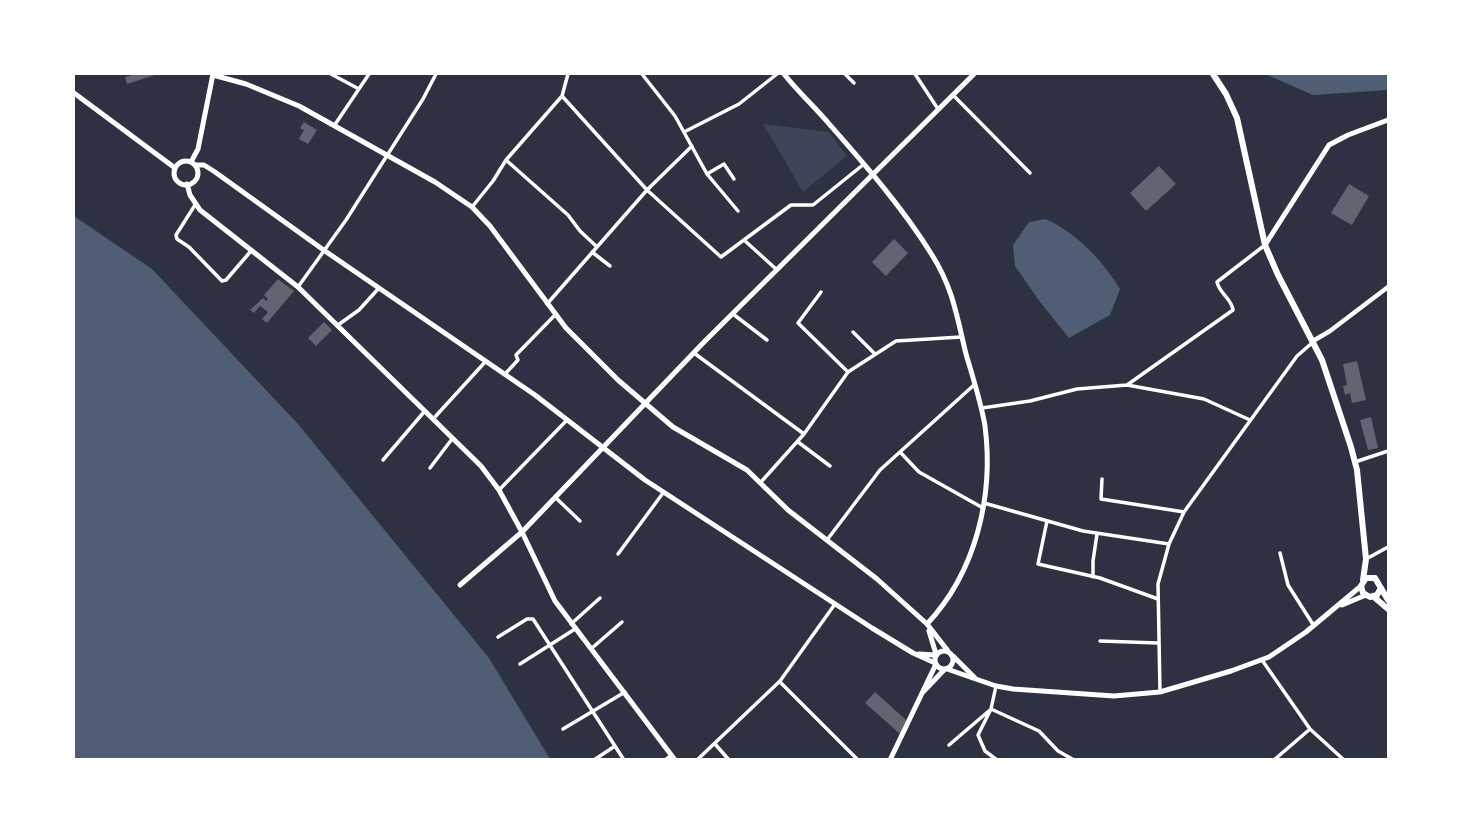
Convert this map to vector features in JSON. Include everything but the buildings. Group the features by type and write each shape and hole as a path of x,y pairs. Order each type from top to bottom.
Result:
{"highway":[{"path":"1213,74 1237,118 1265,245 1313,341 1333,389 1355,462 1366,559 1362,583 1370,596 1388,609"},
{"path":"1366,559 1388,600"},
{"path":"1362,583 1369,577 1375,578"},
{"path":"1370,596 1381,588"}],"main road":[{"path":"187,184 197,177 193,164 213,74 278,97 435,182 472,207 491,226 555,315 580,344 673,427 727,457 761,482 788,510 877,579 927,624 950,653 977,680"},
{"path":"784,74 864,164 919,235 941,270 956,306 982,408 988,465 984,505 976,536 960,576 927,624"},
{"path":"460,585 522,532 694,353 974,74"},
{"path":"74,93 175,168 177,180 187,184 195,205 298,287 481,466 499,491 545,582 573,627 673,757"},
{"path":"1265,245 1329,145 1388,120"},
{"path":"175,168 184,161 204,165 215,172 505,374 663,493 913,653 977,680 996,686 1100,696 1160,691 1262,660 1285,648 1339,607 1362,583"},
{"path":"1339,607 1370,596"},
{"path":"890,760 935,664 936,655 927,624"},
{"path":"913,653 950,653"},
{"path":"919,697 953,664 950,653"}],"street":[{"path":"331,74 359,89"},
{"path":"334,126 369,74"},
{"path":"298,287 325,251 423,99 436,74"},
{"path":"472,207 506,160 562,96 568,74"},
{"path":"642,74 684,132 707,174 738,211"},
{"path":"684,132 739,104 777,74"},
{"path":"845,74 855,83"},
{"path":"915,74 938,109"},
{"path":"953,95 1030,173"},
{"path":"562,96 647,190 721,257 791,205 813,205 864,164"},
{"path":"547,304 647,190 692,146"},
{"path":"506,160 568,215 596,246"},
{"path":"707,174 724,164 734,178"},
{"path":"195,205 176,235 177,239 189,247 222,281 226,280 252,249"},
{"path":"744,240 778,271"},
{"path":"1126,385 1233,310 1233,305 1219,289 1217,282 1265,245"},
{"path":"592,252 610,266"},
{"path":"1160,691 1158,584 1169,544 1184,512 1297,356 1313,341 1388,287"},
{"path":"338,326 359,310 379,288"},
{"path":"821,292 799,323 848,372"},
{"path":"733,314 767,340"},
{"path":"505,374 518,360 516,355 555,315"},
{"path":"853,332 874,353"},
{"path":"761,482 798,442 848,372 874,353 897,341 962,337"},
{"path":"694,353 804,434"},
{"path":"434,418 486,361"},
{"path":"827,540 880,470 974,385"},
{"path":"982,408 1030,401 1077,389 1126,385 1204,399 1250,420"},
{"path":"383,460 426,410"},
{"path":"499,491 567,420"},
{"path":"430,468 453,437"},
{"path":"798,442 830,466"},
{"path":"1355,462 1388,451"},
{"path":"900,452 919,471 984,505 1097,533 1169,544"},
{"path":"1102,479 1101,499 1184,512"},
{"path":"618,554 663,493"},
{"path":"556,498 580,521"},
{"path":"1047,521 1037,563 1093,577 1158,599"},
{"path":"1093,577 1097,533"},
{"path":"1366,559 1388,547"},
{"path":"1280,553 1289,585 1314,626"},
{"path":"520,664 551,645 573,627 600,598"},
{"path":"697,760 780,681 835,604"},
{"path":"498,637 531,618 624,760"},
{"path":"590,649 622,622"},
{"path":"1100,641 1158,643"},
{"path":"1262,660 1310,729 1345,760"},
{"path":"780,681 858,760"},
{"path":"996,686 991,709 978,736 985,751 997,760"},
{"path":"563,729 625,692"},
{"path":"949,745 991,709"},
{"path":"991,709 1039,731 1058,751 1074,760"},
{"path":"1274,760 1310,729"},
{"path":"715,744 729,760"},
{"path":"594,760 615,746"},
{"path":"1056,760 1058,751"},
{"path":"665,760 673,757"}],"shaded area":[{"path":"1265,74 1388,74 1388,90 1313,95"},
{"path":"763,124 829,132 847,156 803,192"},
{"path":"74,216 152,269 298,424 489,658 550,759 74,759"},
{"path":"1045,219 1067,231 1088,248 1120,289 1110,315 1069,338 1015,266 1013,245 1029,222"}]}
